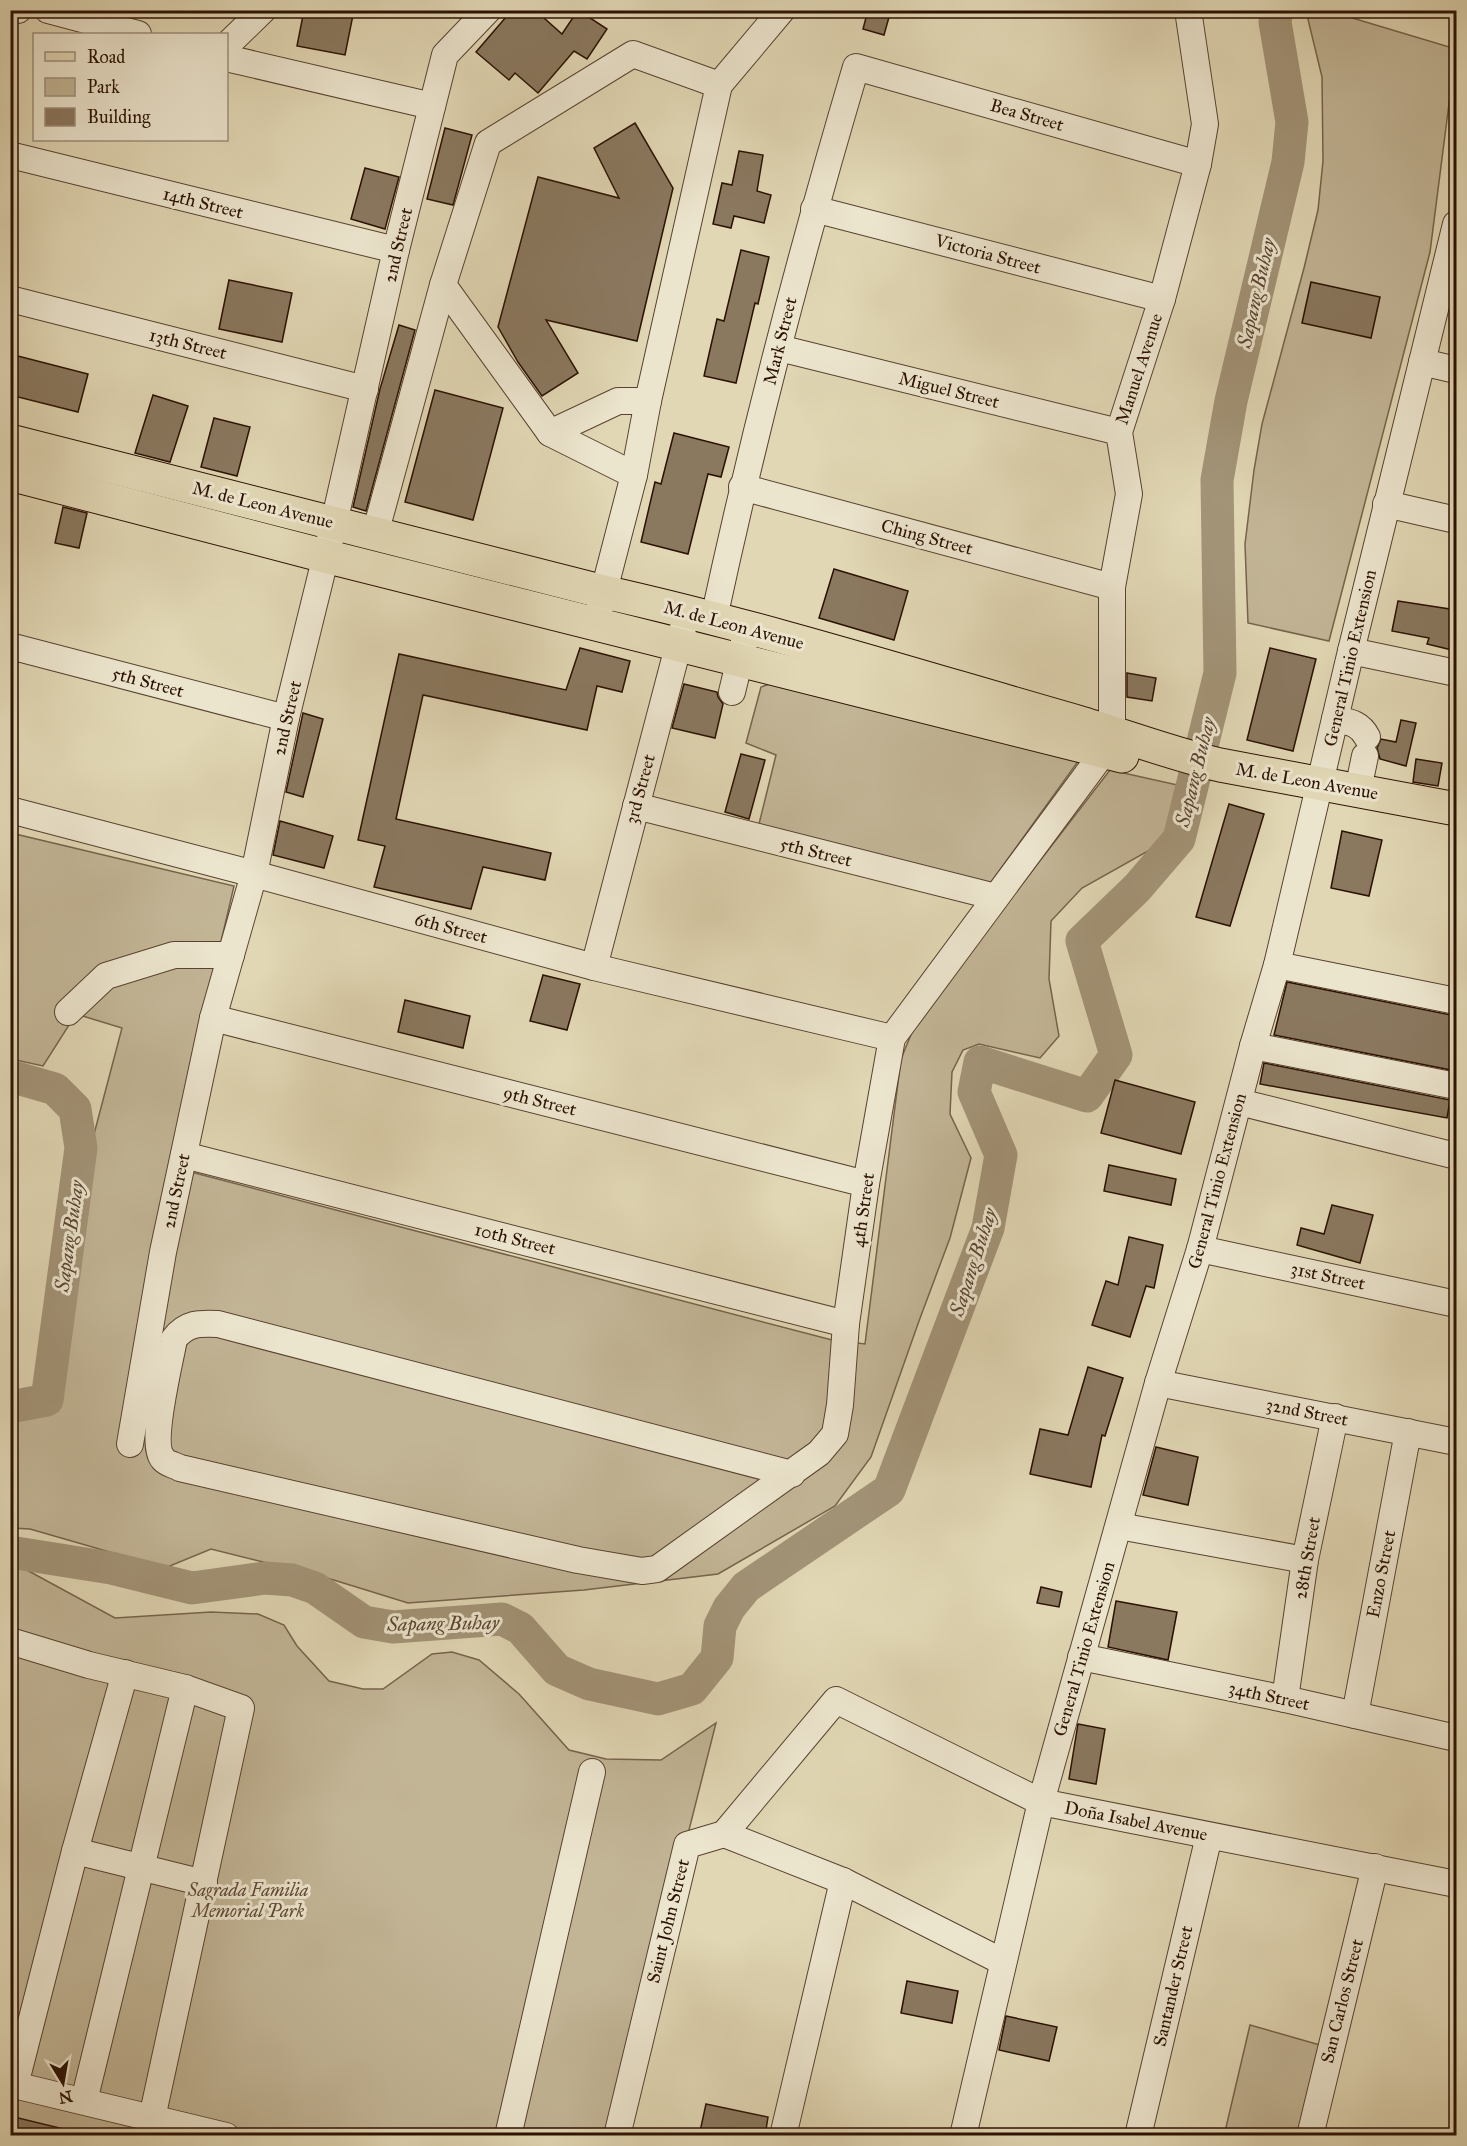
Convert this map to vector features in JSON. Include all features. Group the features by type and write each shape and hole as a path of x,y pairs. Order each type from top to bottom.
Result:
{"main road":[{"name":"M. de Leon Avenue","path":"10,441 604,592 701,614 1108,742"},
{"name":"M. de Leon Avenue","path":"10,474 740,661 1108,742 1180,761 1319,792 1456,831"},
{"name":"M. de Leon Avenue","path":"1319,792 1358,790 1456,809"}],"street":[{"path":"10,12 18,10"},
{"path":"228,44 263,10"},
{"name":"2nd Street","path":"130,1444 163,1252 213,1018 254,874 286,718 334,523 396,250 445,55 488,10"},
{"path":"595,623 634,475 648,401 719,85 782,10"},
{"name":"Manuel Avenue","path":"1108,742 1112,587 1129,494 1119,432 1162,299 1198,164 1205,124 1188,10"},
{"path":"58,12 134,33"},
{"path":"375,534 443,285 488,143 633,54 719,85"},
{"path":"228,57 432,106"},
{"name":"Bea Street","path":"856,67 1198,164"},
{"name":"Mark Street","path":"701,614 742,487 814,209 856,67"},
{"name":"14th Street","path":"10,155 396,250"},
{"name":"Victoria Street","path":"814,209 1162,299"},
{"name":"General Tinio Extension","path":"963,2136 1041,1802 1158,1383 1200,1249 1253,1046 1277,965 1386,504 1456,224"},
{"path":"443,285 550,434 634,475"},
{"name":"13th Street","path":"10,299 365,389"},
{"name":"Miguel Street","path":"779,348 1119,432"},
{"path":"1422,362 1456,370"},
{"path":"550,434 618,401 648,401"},
{"name":"Ching Street","path":"742,487 1112,587"},
{"path":"1386,504 1456,520"},
{"name":"3rd Street","path":"594,967 678,645 701,614"},
{"path":"732,692 748,627"},
{"name":"5th Street","path":"10,645 286,718"},
{"path":"1351,651 1456,673"},
{"path":"1335,719 1357,724 1363,729 1366,746 1358,790"},
{"name":"4th Street","path":"792,1474 218,1324 197,1323 181,1330 174,1339 158,1429 158,1449 164,1461 180,1468 578,1560 642,1571 657,1569 792,1474 819,1453 835,1434 840,1405 846,1324 866,1184 892,1038 1108,742"},
{"name":"5th Street","path":"636,806 996,897"},
{"name":"6th Street","path":"10,810 594,967 892,1038"},
{"path":"68,1012 106,976 174,955 231,955"},
{"path":"1277,965 1456,1001"},
{"name":"9th Street","path":"213,1018 866,1184"},
{"path":"1253,1046 1456,1086"},
{"path":"1239,1102 1456,1156"},
{"name":"10th Street","path":"184,1155 846,1324"},
{"name":"31st Street","path":"1200,1249 1456,1304"},
{"name":"32nd Street","path":"1158,1383 1456,1442"},
{"name":"28th Street","path":"1285,1699 1305,1560 1335,1418"},
{"name":"Enzo Street","path":"1355,1715 1408,1432"},
{"path":"1119,1526 1305,1560"},
{"path":"10,1641 89,1665 186,1688 241,1708 152,2118"},
{"name":"34th Street","path":"1081,1657 1456,1736"},
{"path":"125,1673 13,2084 226,2136"},
{"path":"84,2101 186,1688"},
{"name":"Doña Isabel Avenue","path":"724,1834 836,1700 1041,1802 1456,1884"},
{"path":"508,2136 592,1772"},
{"path":"724,1834 843,1881 1004,1962"},
{"name":"Saint John Street","path":"616,2136 687,1845 724,1834"},
{"name":"Santander Street","path":"1138,2136 1209,1836"},
{"path":"75,1851 204,1883"},
{"name":"San Carlos Street","path":"1310,2136 1375,1867"},
{"path":"783,2136 843,1881"}],"green space":[{"path":"1306,11 1329,11 1456,49 1430,252 1329,641 1248,623 1245,544 1262,424 1318,210 1323,161 1322,77"},
{"path":"775,682 1079,760 989,885 759,824 776,755 746,743 761,687"},
{"path":"1110,770 1191,788 1173,837 1082,888 1051,921 1049,979 1059,1036 1040,1058 979,1044 963,1050 952,1072 950,1114 971,1158 950,1238 871,1457 835,1506 718,1574 584,1590 408,1603 324,1577 211,1549 165,1568 30,1529 11,1528 11,1420 58,1411 88,1157 122,1028 76,1014 43,1066 11,1059 11,833 234,886 168,1169 191,1172 832,1340 865,1344 901,1059 917,1020"},
{"name":"Sagrada Familia Memorial Park","path":"10,1567 25,1569 115,1618 211,1612 258,1614 284,1625 297,1646 329,1681 363,1689 383,1689 432,1654 452,1652 479,1660 519,1694 569,1750 606,1759 661,1760 716,1723 612,2135 11,2135"},
{"path":"1250,2025 1320,2045 1299,2135 1224,2136"}],"building":[{"path":"304,10 354,10 345,55 297,46"},
{"path":"512,10 535,10 562,34 578,10 607,29 587,59 574,51 538,93 515,73 509,80 476,52"},
{"path":"868,10 891,10 884,35 863,29"},
{"path":"635,123 673,188 637,341 546,320 578,373 542,396 518,362 498,327 538,177 619,198 594,148"},
{"path":"445,128 472,135 453,205 427,199"},
{"path":"739,151 763,155 757,191 771,195 764,223 734,216 731,228 713,224 722,183 732,185"},
{"path":"365,168 399,177 385,229 351,219"},
{"path":"741,250 769,257 758,304 755,303 736,383 704,376 717,319 724,321"},
{"path":"229,280 292,293 282,342 219,329"},
{"path":"1311,282 1380,297 1371,338 1302,323"},
{"path":"399,325 415,330 366,511 353,507 380,389"},
{"path":"10,354 88,374 78,412 10,395"},
{"path":"435,390 503,408 473,520 405,502"},
{"path":"153,395 188,406 170,462 135,453"},
{"path":"214,418 250,427 237,476 201,467"},
{"path":"674,433 729,447 721,477 708,474 688,554 641,542 655,482 661,484"},
{"path":"63,507 87,513 79,548 55,543"},
{"path":"834,569 908,591 894,640 819,618"},
{"path":"1398,601 1456,610 1452,650 1427,644 1429,638 1392,631"},
{"path":"580,648 630,661 622,692 597,686 587,730 423,695 396,819 551,853 545,880 483,867 471,909 374,887 385,846 358,840 399,654 566,690"},
{"path":"1270,648 1316,659 1293,751 1247,740"},
{"path":"1127,673 1156,678 1152,701 1127,697"},
{"path":"684,684 717,692 723,704 715,738 672,728"},
{"path":"303,713 323,719 303,797 286,792"},
{"path":"1401,720 1416,723 1406,766 1380,759 1377,748 1381,739 1396,742"},
{"path":"741,754 765,760 749,819 725,812"},
{"path":"1416,759 1442,763 1438,786 1413,782"},
{"path":"1229,804 1264,814 1230,926 1196,917"},
{"path":"280,821 333,836 324,868 273,855"},
{"path":"1342,831 1382,840 1369,896 1331,888"},
{"path":"543,975 580,984 567,1030 530,1021"},
{"path":"1287,982 1456,1016 1456,1071 1274,1035"},
{"path":"405,1000 470,1016 463,1048 398,1032"},
{"path":"1264,1063 1450,1100 1447,1118 1260,1084"},
{"path":"1115,1080 1195,1102 1181,1154 1101,1133"},
{"path":"1109,1165 1176,1179 1171,1205 1104,1191"},
{"path":"1332,1205 1373,1215 1360,1263 1297,1245 1301,1228 1324,1234"},
{"path":"1129,1237 1163,1245 1154,1288 1146,1286 1130,1337 1092,1325 1106,1281 1118,1285"},
{"path":"1088,1367 1123,1378 1105,1436 1102,1435 1091,1487 1030,1474 1040,1429 1068,1435"},
{"path":"1156,1447 1198,1457 1188,1505 1143,1495"},
{"path":"1041,1587 1062,1592 1059,1607 1037,1603"},
{"path":"1116,1601 1177,1612 1168,1660 1108,1647"},
{"path":"1078,1724 1105,1729 1096,1784 1069,1779"},
{"path":"907,1981 958,1991 952,2023 901,2013"},
{"path":"1006,2016 1057,2027 1049,2061 999,2050"},
{"path":"706,2104 768,2117 765,2136 699,2136"},
{"path":"10,2116 68,2130 67,2136 10,2136"}],"waterway":[{"name":"Sapang Buhay","path":"10,1552 111,1568 192,1588 265,1578 292,1580 315,1588 364,1622 393,1627 502,1619 520,1628 557,1670 589,1684 658,1699 692,1689 717,1658 720,1626 729,1608 746,1587 889,1490 988,1228 1001,1155 974,1092 980,1062 1087,1096 1116,1055 1082,941 1137,888 1179,839 1220,673 1217,480 1231,401 1288,162 1292,122 1275,22 1277,10"},
{"name":"Sapang Buhay","path":"10,1076 55,1089 75,1109 81,1148 47,1400 10,1407"}]}
